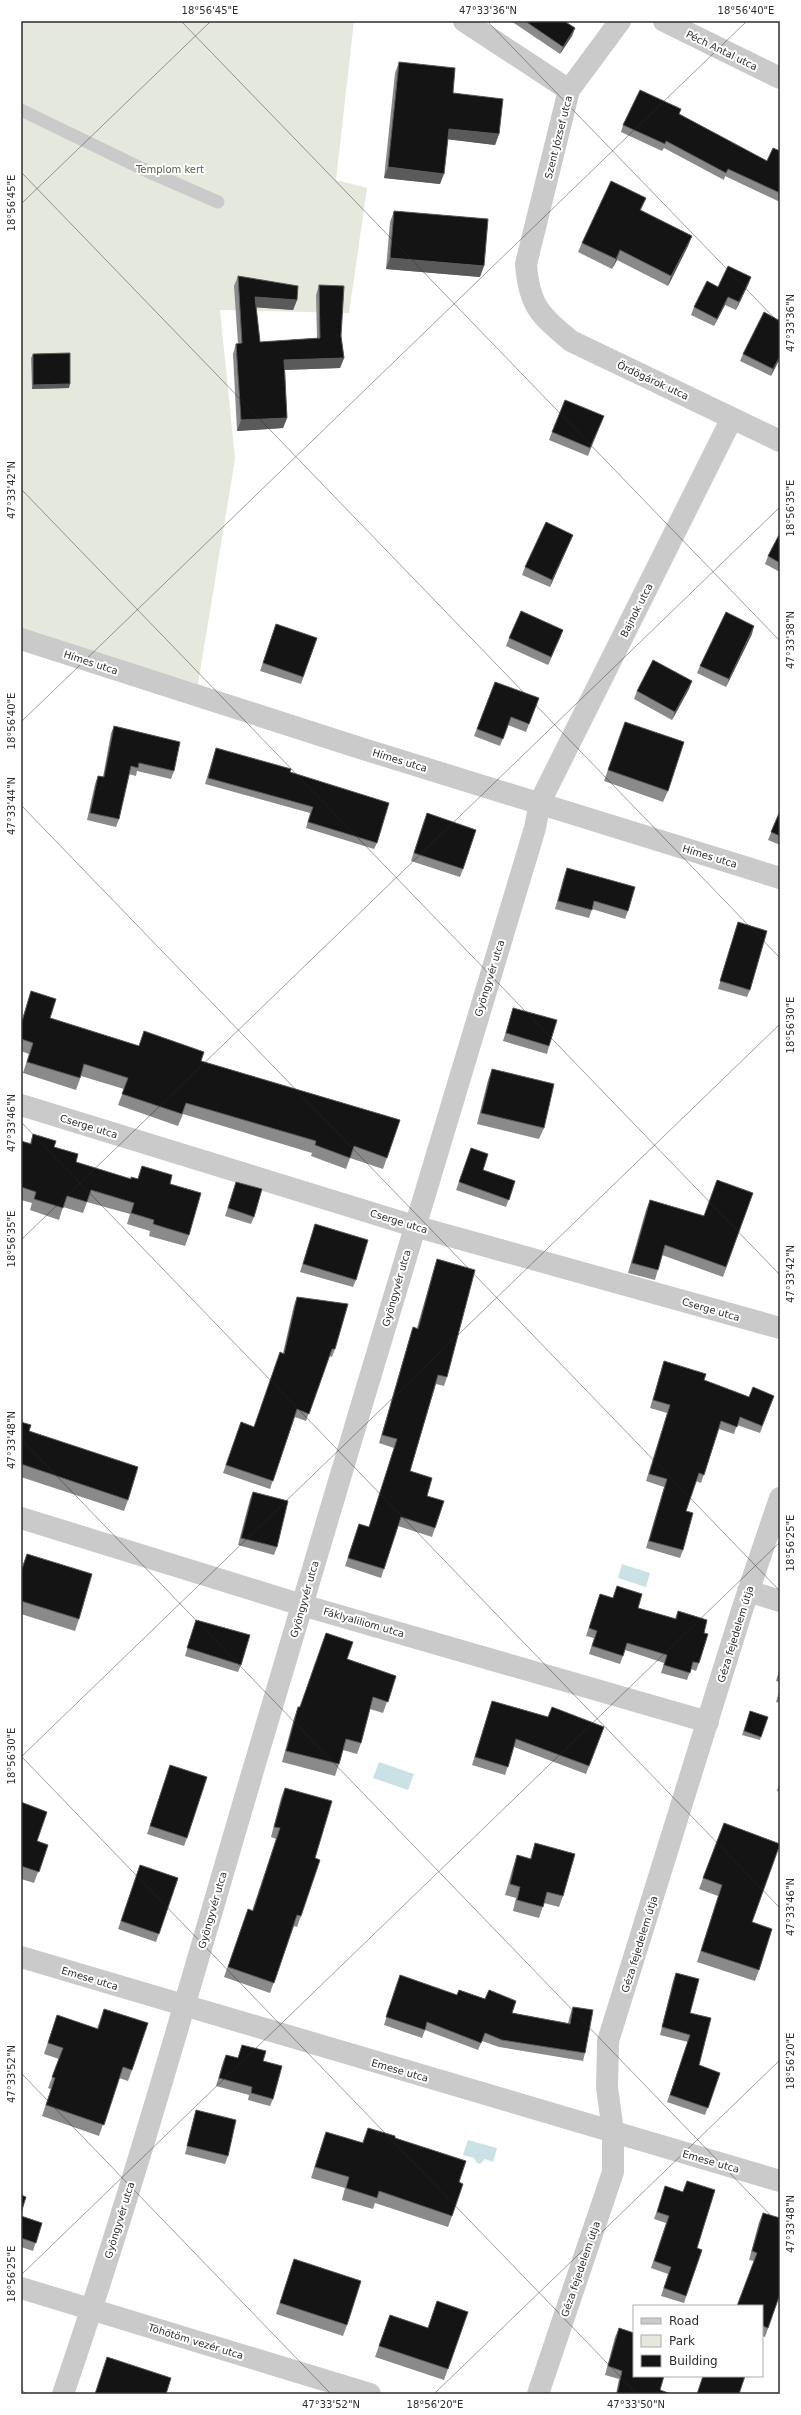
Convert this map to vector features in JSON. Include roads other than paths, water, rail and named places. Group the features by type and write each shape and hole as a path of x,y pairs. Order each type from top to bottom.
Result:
{"street":[{"name":"Szent József utca","path":"464,21 570,90 526,264 528,284 535,306"},
{"path":"570,90 620,21"},
{"name":"Péch Antal utca","path":"664,21 780,78"},
{"name":"Ördögárok utca","path":"535,306 571,341 780,442"},
{"name":"Bajnok utca","path":"540,802 732,418"},
{"name":"Hímes utca","path":"21,639 360,748 540,802 780,878"},
{"name":"Gyöngyvér utca","path":"63,2394 92,2309 183,2007 414,1226 535,828 540,802"},
{"name":"Cserge utca","path":"21,1105 414,1226 780,1328"},
{"name":"Géza fejedelem útja","path":"538,2394 612,2172 612,2132 607,2087 608,2041 748,1591 780,1498"},
{"name":"Fáklyaliliom utca","path":"21,1518 302,1604 708,1722"},
{"path":"748,1591 780,1601"},
{"name":"Emese utca","path":"21,1957 183,2007 780,2181"},
{"name":"Töhötöm vezér utca","path":"21,2288 370,2394"}],"lane":[{"path":"21,110 147,171 218,202"}],"water":[{"path":"622,1564 650,1573 646,1587 618,1578"},
{"path":"379,1762 414,1774 408,1790 373,1778"},
{"path":"468,2140 497,2148 493,2162 485,2159 480,2164 477,2163 474,2158 463,2155"}],"park label":[{"name":"Templom kert","path":"170,169"}]}
